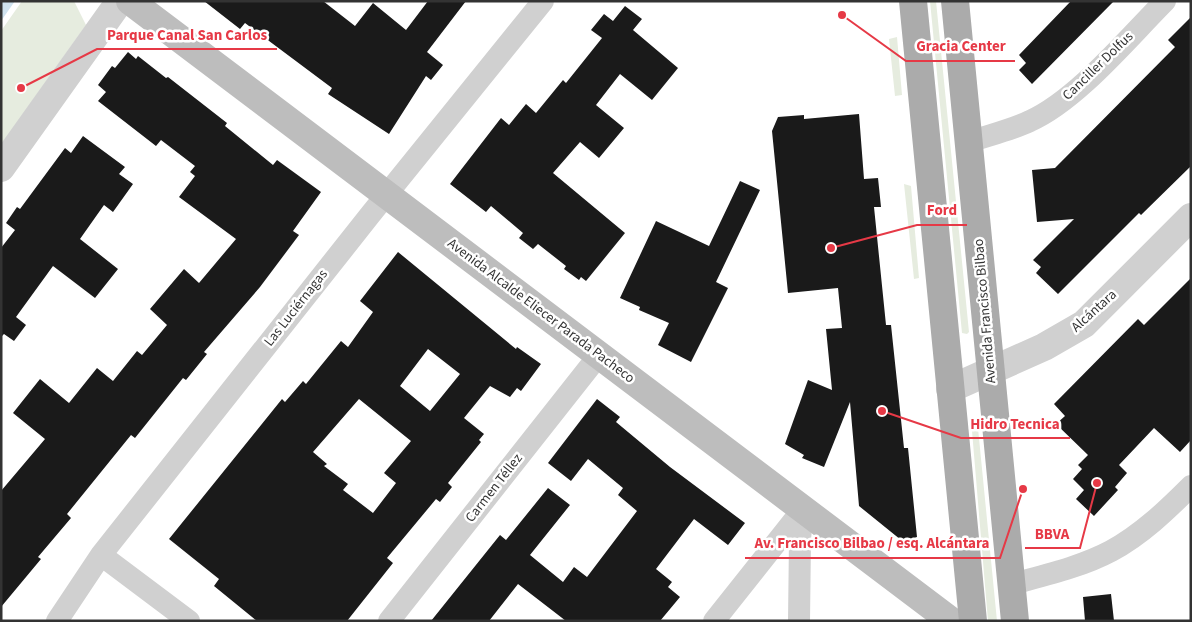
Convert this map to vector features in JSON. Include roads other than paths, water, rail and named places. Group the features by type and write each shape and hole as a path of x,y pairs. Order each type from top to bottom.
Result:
{"main road":[{"name":"Avenida Alcalde Eliecer Parada Pacheco","path":"130,1 952,621"},
{"path":"913,1 973,621"},
{"name":"Avenida Francisco Bilbao","path":"955,1 1016,621"}],"street":[{"path":"1,168 120,1"},
{"name":"Las Luciérnagas","path":"57,621 101,554 386,195 543,1"},
{"name":"Canciller Dolfus","path":"969,142 1030,121 1056,106 1080,86 1165,1"},
{"name":"Alcántara","path":"950,389 1063,338 1084,324 1191,217"},
{"name":"Carmen Téllez","path":"389,621 599,355"},
{"path":"1012,584 1076,565 1110,552 1140,533 1191,486"},
{"path":"714,621 803,509"},
{"path":"799,621 800,538 803,509"},
{"path":"101,554 189,621"}],"water":[{"path":"1,1 15,1 1,21"}],"place":[{"name":"Gracia Center","path":"842,15"},
{"name":"Parque Canal San Carlos","path":"21,88"},
{"name":"Ford","path":"831,248"},
{"name":"Hidro Tecnica","path":"882,411"},
{"name":"BBVA","path":"1097,483"},
{"name":"Av. Francisco Bilbao / esq. Alcántara","path":"1023,489"}]}
